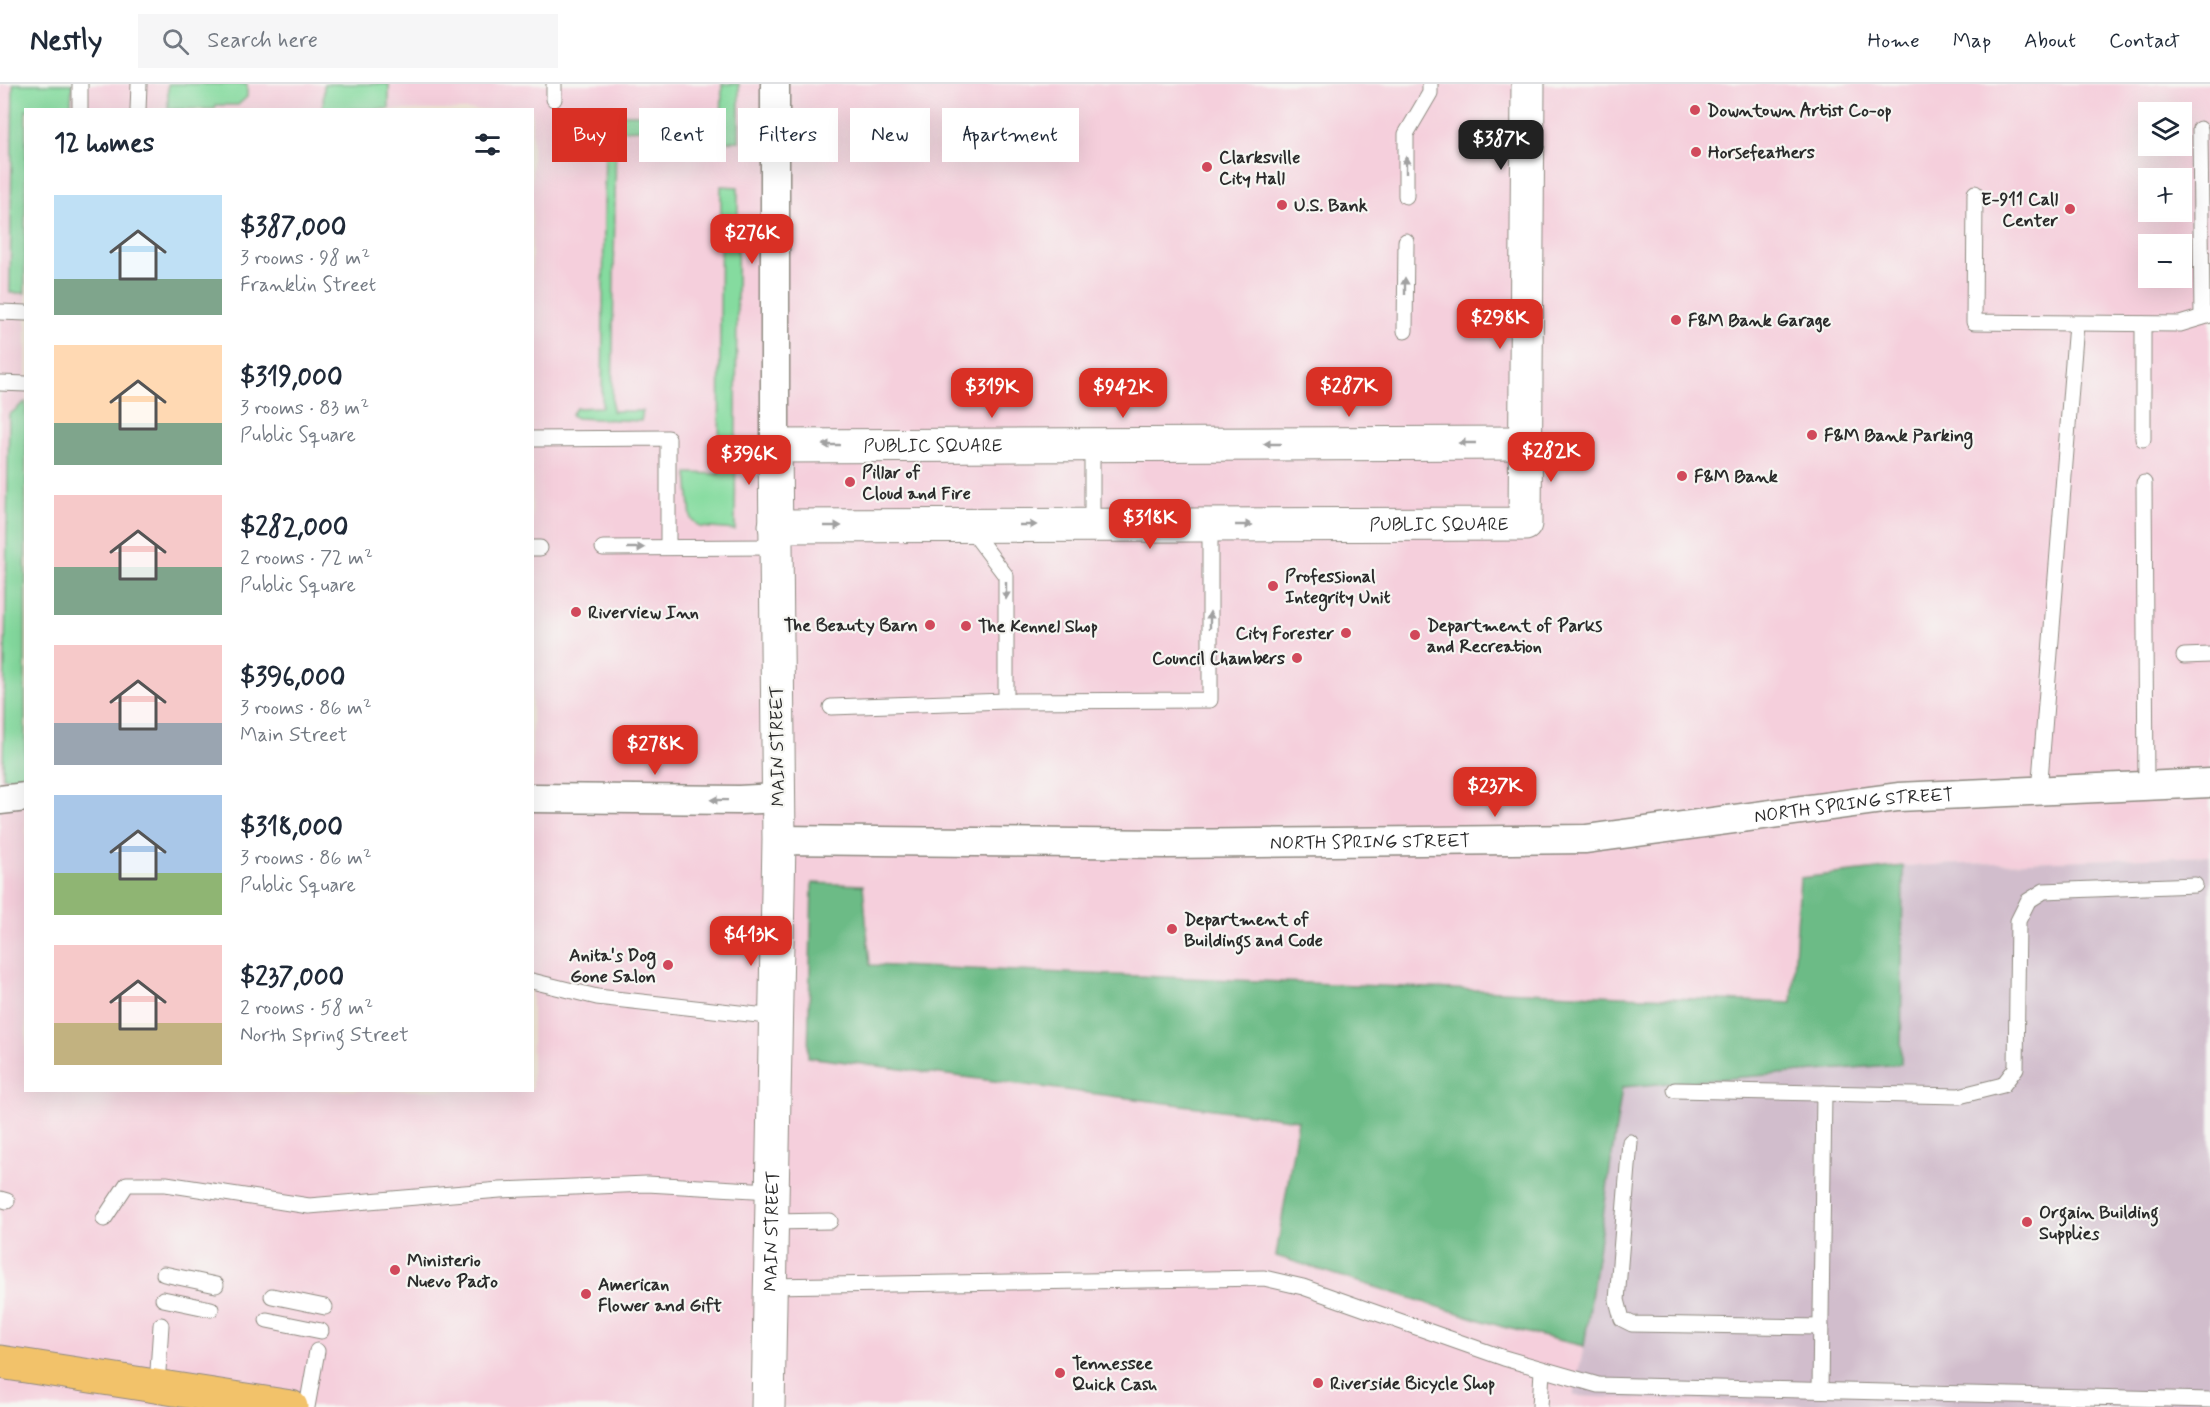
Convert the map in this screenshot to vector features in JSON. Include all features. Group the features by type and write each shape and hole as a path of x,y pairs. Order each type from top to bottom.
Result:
{"highway":[{"path":"0,1362 291,1407"}],"street":[{"name":"MAIN STREET","path":"768,1407 779,840 775,537 775,84"},
{"path":"1525,443 1528,84"},
{"name":"PUBLIC SQUARE","path":"775,446 1525,443 1526,524 967,525 775,537"},
{"name":"NORTH SPRING STREET","path":"779,840 1167,844 1586,839 1898,797 2210,783"},
{"path":"0,800 24,797"},
{"path":"534,798 739,800 778,798"}],"lane":[{"path":"80,84 80,108"},
{"path":"138,108 139,84"},
{"path":"1406,196 1406,134 1430,93 1430,84"},
{"path":"1975,193 1974,322 2180,324 2206,316 2200,129"},
{"path":"1405,331 1406,240"},
{"path":"0,312 24,313"},
{"path":"2039,792 2076,324"},
{"path":"2143,324 2143,439"},
{"path":"0,383 24,384"},
{"path":"534,439 668,438 668,547"},
{"path":"1092,444 1092,525"},
{"path":"2144,483 2146,787"},
{"path":"967,525 1006,576 1006,701"},
{"path":"831,707 1006,701 1210,700 1210,525"},
{"path":"603,548 668,547 775,537"},
{"path":"2184,656 2210,656"},
{"path":"1675,1090 1959,1096 2003,1085 2016,1068 2018,921 2028,901 2044,891 2195,885"},
{"path":"534,981 597,997 776,1017"},
{"path":"1820,1390 1824,1093"},
{"path":"1630,1142 1617,1300 1622,1319 1632,1324 1821,1327"},
{"path":"104,1219 127,1184 166,1184 309,1206 500,1190 647,1184 772,1206 830,1221"},
{"path":"164,1274 216,1285"},
{"path":"770,1286 1264,1278 1303,1287 1542,1370 1598,1385 2210,1400"},
{"path":"272,1296 325,1307"},
{"path":"163,1299 211,1309"},
{"path":"267,1320 321,1331"},
{"path":"157,1386 161,1324"},
{"path":"307,1407 317,1351"},
{"path":"1540,1407 1542,1370"}],"shaded area":[{"path":"0,84 2210,84 2210,856 1903,866 1800,878 1793,1003 869,965 863,885 809,1057 1298,1120 1276,1256 1503,1327 1584,1346 1574,1396 1838,1407 0,1407"},
{"path":"2210,856 2210,1407 1838,1407 1573,1396 1584,1346 1622,1087 1901,1064 1903,866"}],"green space":[{"path":"13,84 72,84 71,108 24,108 24,293 10,293"},
{"path":"168,84 247,84 247,97 238,105 216,105 215,108 168,108"},
{"path":"324,84 389,84 389,108 323,108"},
{"path":"722,84 739,84 738,141 726,142 726,108 722,108"},
{"path":"627,114 639,114 639,129 627,130"},
{"path":"605,162 616,162 612,411 643,411 641,421 576,418 571,415 576,408 602,407"},
{"path":"721,186 738,187 735,530 700,527 691,519 687,473 719,474"},
{"path":"24,403 24,782 3,777 9,415"},
{"path":"1903,866 1901,1064 1622,1087 1584,1346 1503,1327 1276,1256 1298,1120 808,1057 812,883 863,885 870,965 1792,1003 1800,878"}],"place":[{"name":"Downtown Artist Co-op","path":"1695,110"},
{"name":"Horsefeathers","path":"1696,152"},
{"name":"Clarksville City Hall","path":"1207,167"},
{"name":"U.S. Bank","path":"1282,205"},
{"name":"E-911 Call Center","path":"2070,209"},
{"name":"F&M Bank Garage","path":"1676,320"},
{"name":"F&M Bank Parking","path":"1812,435"},
{"name":"F&M Bank","path":"1682,476"},
{"name":"Pillar of Cloud and Fire","path":"850,482"},
{"name":"Professional Integrity Unit","path":"1273,586"},
{"name":"Riverview Inn","path":"576,612"},
{"name":"The Beauty Barn","path":"930,625"},
{"name":"The Kennel Shop","path":"966,626"},
{"name":"City Forester","path":"1346,633"},
{"name":"Department of Parks and Recreation","path":"1415,635"},
{"name":"Council Chambers","path":"1297,658"},
{"name":"Department of Buildings and Code","path":"1172,929"},
{"name":"Anita's Dog Gone Salon","path":"668,965"},
{"name":"Orgain Building Supplies","path":"2027,1222"},
{"name":"Ministerio Nuevo Pacto","path":"395,1270"},
{"name":"American Flower and Gift","path":"586,1294"},
{"name":"Tennessee Quick Cash","path":"1060,1373"},
{"name":"Riverside Bicycle Shop","path":"1318,1383"}]}
